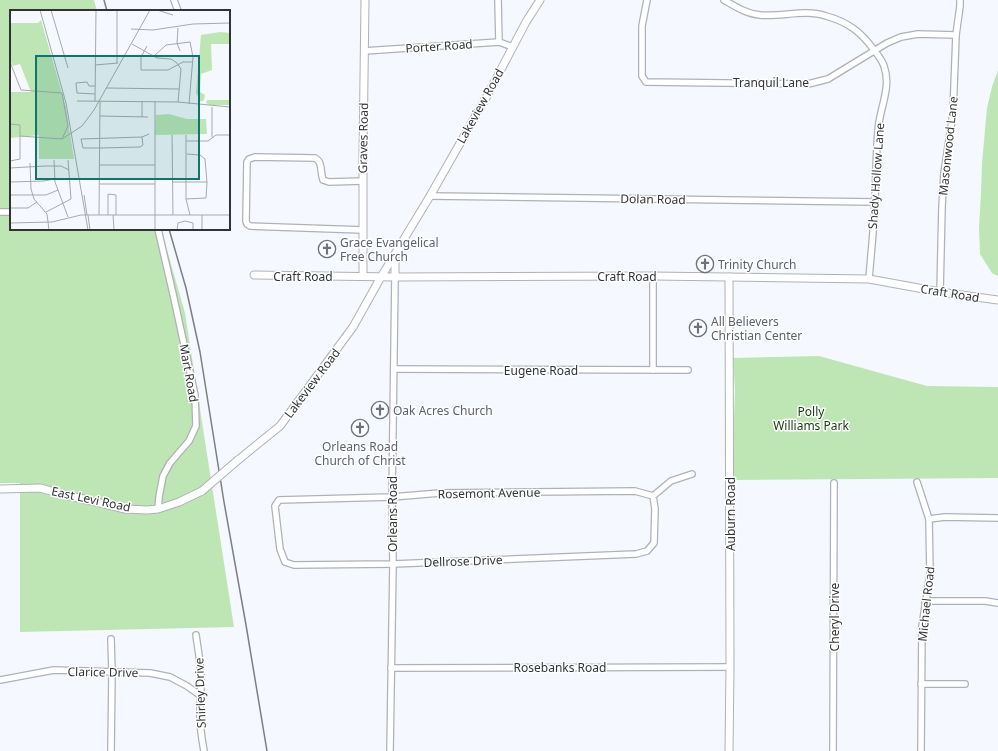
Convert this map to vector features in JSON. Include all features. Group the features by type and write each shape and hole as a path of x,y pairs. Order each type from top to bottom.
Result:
{"street":[{"path":"174,0 178,10"},
{"name":"Graves Road","path":"363,276 364,0"},
{"path":"498,0 499,42"},
{"name":"Lakeview Road","path":"202,491 280,426 353,327 395,252 430,196 526,22 540,0"},
{"name":"Tranquil Lane","path":"647,0 642,26 642,76 646,82 808,84 828,79 874,50 902,37 918,34 956,35"},
{"name":"Shady Hollow Lane","path":"724,0 743,11 759,15 777,16 812,13 825,15 838,20 859,32 880,57 884,66 886,80 885,94 878,129 875,202 869,279"},
{"name":"Masonwood Lane","path":"940,292 944,173 953,113 956,35 960,0"},
{"name":"Porter Road","path":"364,51 499,42 513,47"},
{"path":"362,230 250,226 246,221 247,162 249,159 255,157 316,158 321,162 321,174 323,180 329,182 363,181"},
{"name":"Dolan Road","path":"430,196 875,202"},
{"name":"Mart Road","path":"158,230 174,294 195,395 196,426 189,440 170,463 163,476 158,509"},
{"path":"395,252 396,277"},
{"name":"Craft Road","path":"254,275 381,277 653,276 869,279 940,292 998,300"},
{"path":"653,276 653,370"},
{"name":"Orleans Road","path":"390,751 393,564 392,497 396,277"},
{"name":"Auburn Road","path":"729,277 729,751"},
{"name":"Eugene Road","path":"394,369 688,370"},
{"path":"653,496 671,480 692,474"},
{"name":"Michael Road","path":"918,482 929,519 930,574 922,626 921,751"},
{"name":"Cheryl Drive","path":"833,751 834,483"},
{"name":"East Levi Road","path":"0,489 40,488 126,509 158,509 179,502 202,491"},
{"name":"Rosemont Avenue","path":"279,500 392,497 440,493 635,491 653,496"},
{"name":"Dellrose Drive","path":"279,500 275,506 280,549 285,562 294,565 393,564 636,554 647,550 654,543 655,509 653,496"},
{"path":"929,519 945,517 998,518"},
{"path":"925,601 985,601 998,603"},
{"name":"Shirley Drive","path":"196,635 201,670 200,722 204,751"},
{"path":"111,639 111,751"},
{"name":"Rosebanks Road","path":"391,668 730,667"},
{"name":"Clarice Drive","path":"0,680 54,670 150,673 170,677 187,686 201,696"},
{"path":"921,684 965,684"}],"green space":[{"path":"0,0 94,0 97,10 10,10 10,230 161,230 185,313 234,627 20,632 20,483 0,483"},
{"path":"998,70 998,276 992,273 980,254 979,227 982,163 987,108"},
{"name":"Polly Williams Park","path":"819,356 927,386 998,387 998,478 732,480 735,389 733,358"}],"railway":[{"path":"104,0 107,10"},
{"path":"169,230 186,288 200,352 267,751"}],"place":[{"name":"Grace Evangelical Free Church","path":"327,249"},
{"name":"Trinity Church","path":"705,264"},
{"name":"All Believers Christian Center","path":"698,328"},
{"name":"Oak Acres Church","path":"380,410"},
{"name":"Orleans Road Church of Christ","path":"360,428"}]}
